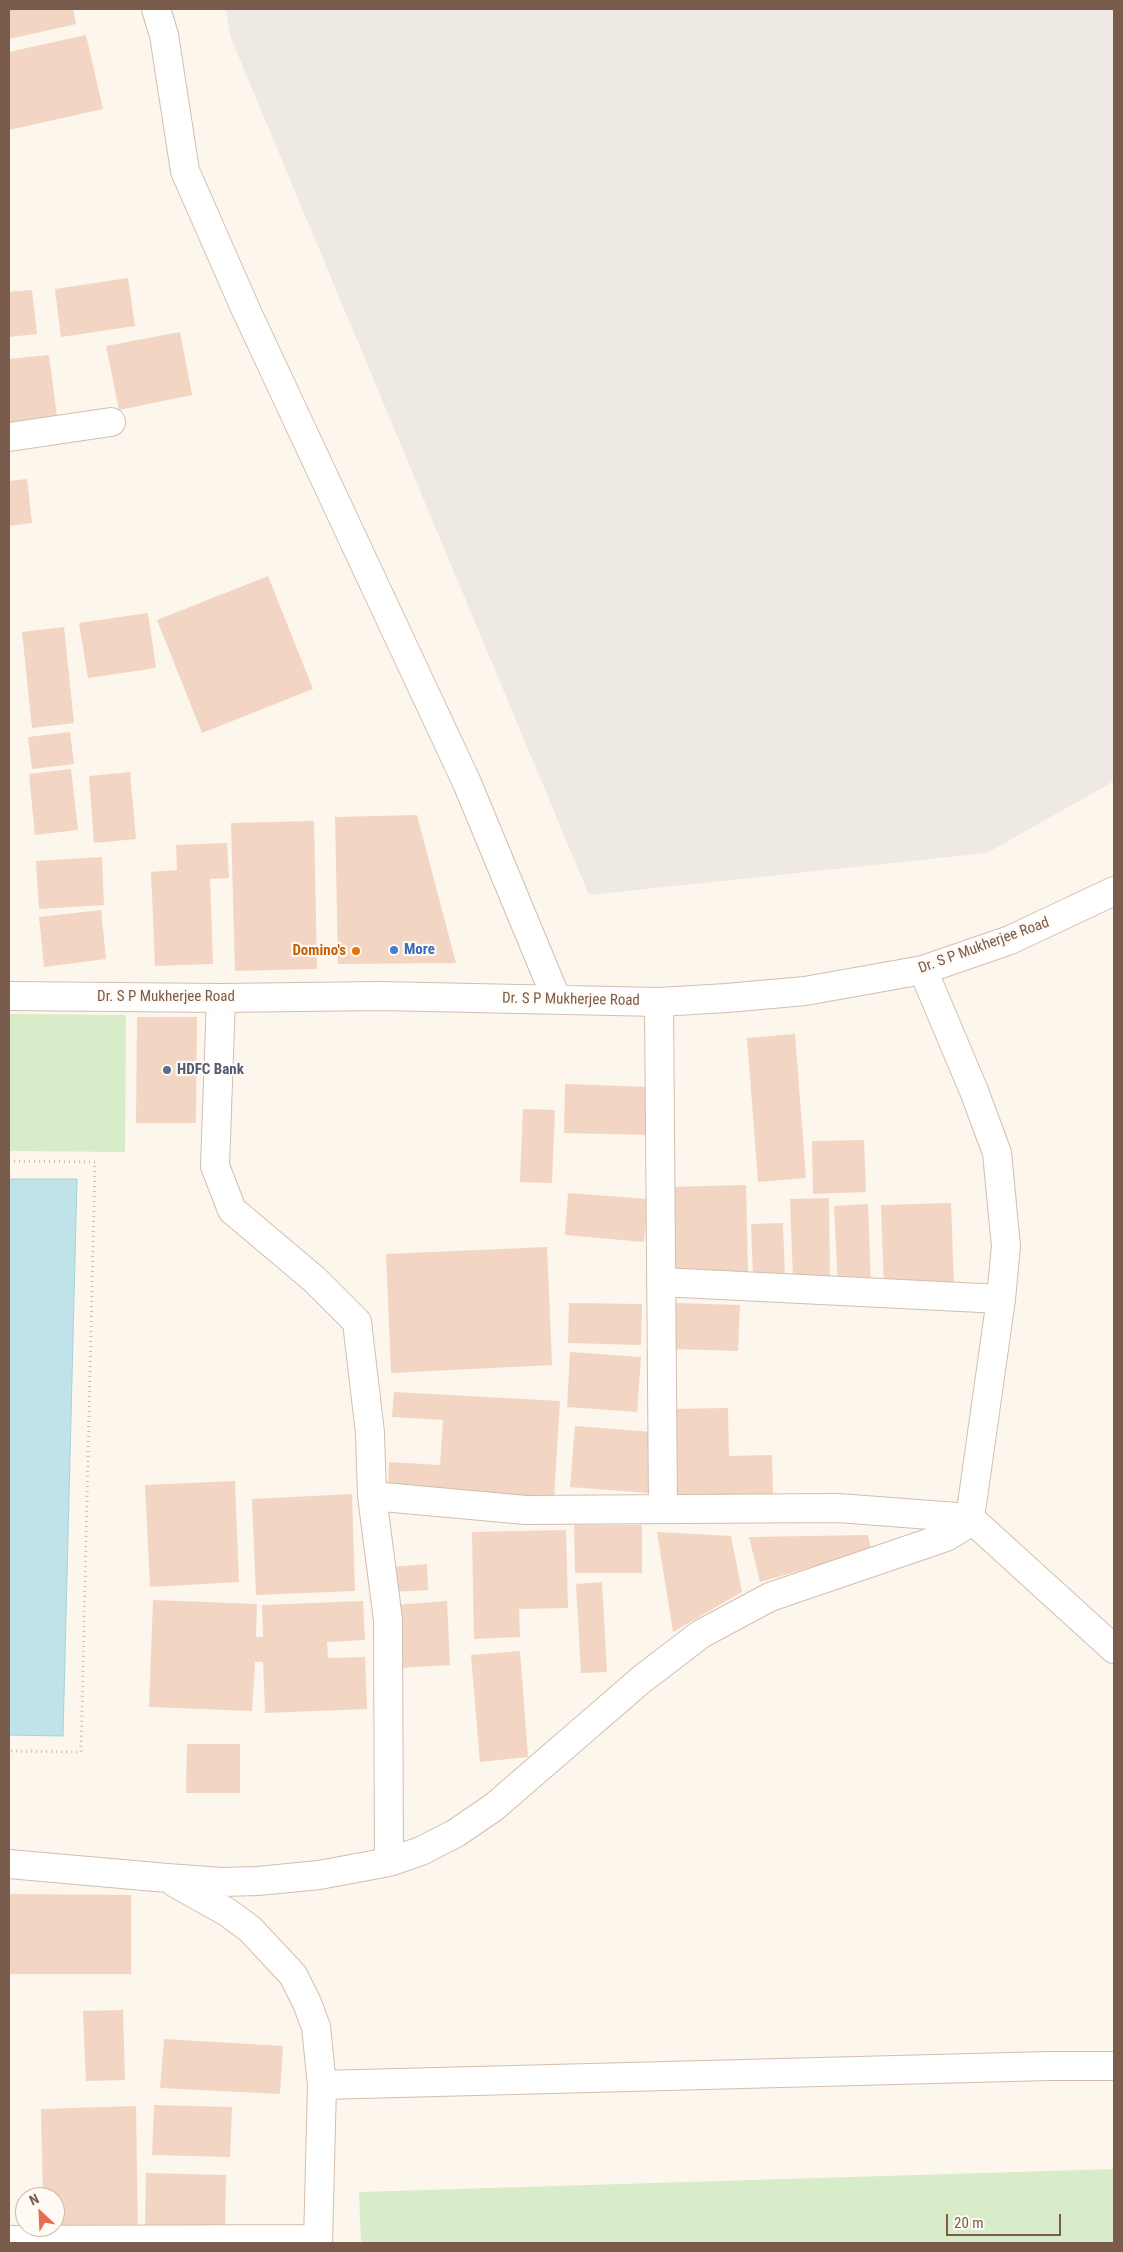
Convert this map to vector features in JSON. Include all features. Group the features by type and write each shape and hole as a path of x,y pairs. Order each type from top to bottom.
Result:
{"street":[{"path":"156,9 164,35 185,170 246,310 467,783 556,1000"},
{"path":"9,437 111,422"},
{"name":"Dr. S P Mukherjee Road","path":"9,996 221,998 380,996 659,1002 805,991 923,970 1010,940 1114,892"},
{"path":"9,1864 222,1882 288,1878 389,1862 421,1851 456,1833 494,1807 642,1679 701,1634 770,1597 946,1537 961,1528 970,1518 1001,1299 1006,1246 997,1153 974,1091 923,970"},
{"path":"221,998 215,1166 232,1210 314,1279 357,1322 370,1434 372,1496 388,1620 389,1862"},
{"path":"659,1002 662,1509"},
{"path":"661,1282 1001,1299"},
{"path":"372,1496 526,1510 838,1508 970,1518 1114,1648"},
{"path":"9,2240 318,2241 322,2085 316,2027 307,2003 292,1975 250,1929 219,1908 167,1878"},
{"path":"322,2085 1049,2066 1114,2066"}],"path":[{"path":"9,1160 95,1162 81,1752 9,1751"}],"shaded area":[{"path":"226,9 1114,9 1114,781 987,853 589,895 230,36"}],"green space":[{"path":"9,1014 126,1015 125,1152 9,1151"},
{"path":"1114,2169 1114,2243 361,2243 359,2192"}],"water":[{"path":"9,1179 77,1179 63,1736 9,1735"}],"building":[{"path":"9,9 73,9 76,24 9,39"},
{"path":"86,35 103,109 9,130 9,52"},
{"path":"128,278 135,326 61,337 55,289"},
{"path":"32,290 37,334 9,337 9,292"},
{"path":"180,332 192,395 119,410 106,346"},
{"path":"49,355 58,424 9,430 9,359"},
{"path":"27,479 32,523 9,526 9,481"},
{"path":"268,576 313,689 202,733 157,620"},
{"path":"148,613 156,668 88,678 79,623"},
{"path":"64,627 74,723 32,728 22,632"},
{"path":"70,732 74,764 32,769 28,737"},
{"path":"71,769 78,830 35,835 29,774"},
{"path":"130,772 136,839 94,843 89,776"},
{"path":"417,815 456,963 338,964 335,817"},
{"path":"314,821 317,969 235,971 231,823"},
{"path":"227,843 229,878 210,879 213,964 155,966 151,872 177,870 176,845"},
{"path":"102,857 104,905 39,909 36,861"},
{"path":"101,910 106,959 44,967 39,917"},
{"name":"HDFC Bank","path":"137,1017 197,1017 196,1123 136,1123"},
{"path":"795,1034 806,1178 758,1182 747,1038"},
{"path":"565,1084 651,1087 649,1135 564,1133"},
{"path":"523,1109 555,1110 552,1183 520,1182"},
{"path":"864,1140 866,1192 813,1194 812,1141"},
{"path":"746,1185 748,1274 672,1276 670,1187"},
{"path":"568,1193 648,1199 644,1242 565,1235"},
{"path":"829,1198 830,1283 793,1282 790,1199"},
{"path":"951,1203 954,1287 884,1289 881,1205"},
{"path":"868,1204 871,1285 838,1287 834,1206"},
{"path":"783,1223 785,1275 753,1276 751,1224"},
{"path":"547,1247 552,1365 391,1373 386,1254"},
{"path":"569,1303 642,1304 641,1345 568,1343"},
{"path":"676,1303 740,1305 738,1351 674,1349"},
{"path":"570,1352 641,1357 637,1412 567,1407"},
{"path":"394,1392 560,1401 554,1498 388,1489 389,1462 440,1465 443,1420 392,1417"},
{"path":"728,1408 729,1456 772,1455 773,1495 670,1499 668,1409"},
{"path":"575,1426 652,1432 648,1493 570,1487"},
{"path":"235,1481 239,1582 150,1587 145,1485"},
{"path":"352,1494 355,1591 256,1595 252,1499"},
{"path":"574,1525 642,1525 642,1573 575,1573"},
{"path":"566,1530 568,1608 519,1609 520,1637 474,1639 472,1532"},
{"path":"657,1532 731,1536 742,1592 673,1632"},
{"path":"868,1535 871,1550 760,1582 749,1537"},
{"path":"427,1564 428,1590 392,1592 391,1567"},
{"path":"602,1582 607,1672 581,1673 576,1584"},
{"path":"153,1600 257,1604 256,1637 263,1637 262,1605 363,1601 365,1640 327,1642 328,1658 365,1657 367,1709 265,1713 263,1662 255,1662 252,1711 149,1707"},
{"path":"447,1601 450,1665 400,1668 396,1605"},
{"path":"520,1651 528,1757 480,1762 471,1655"},
{"path":"187,1744 240,1744 240,1793 186,1793"},
{"path":"9,1894 131,1895 131,1974 9,1974"},
{"path":"123,2010 125,2080 86,2081 83,2011"},
{"path":"164,2039 283,2046 280,2094 160,2088"},
{"path":"154,2105 232,2107 230,2157 152,2155"},
{"path":"136,2106 138,2231 65,2227 65,2187 43,2187 41,2109"},
{"path":"146,2173 226,2175 225,2232 145,2232"}],"place":[{"name":"More","path":"394,950"},
{"name":"Domino's","path":"356,951"},
{"name":"HDFC Bank","path":"167,1070"}]}
